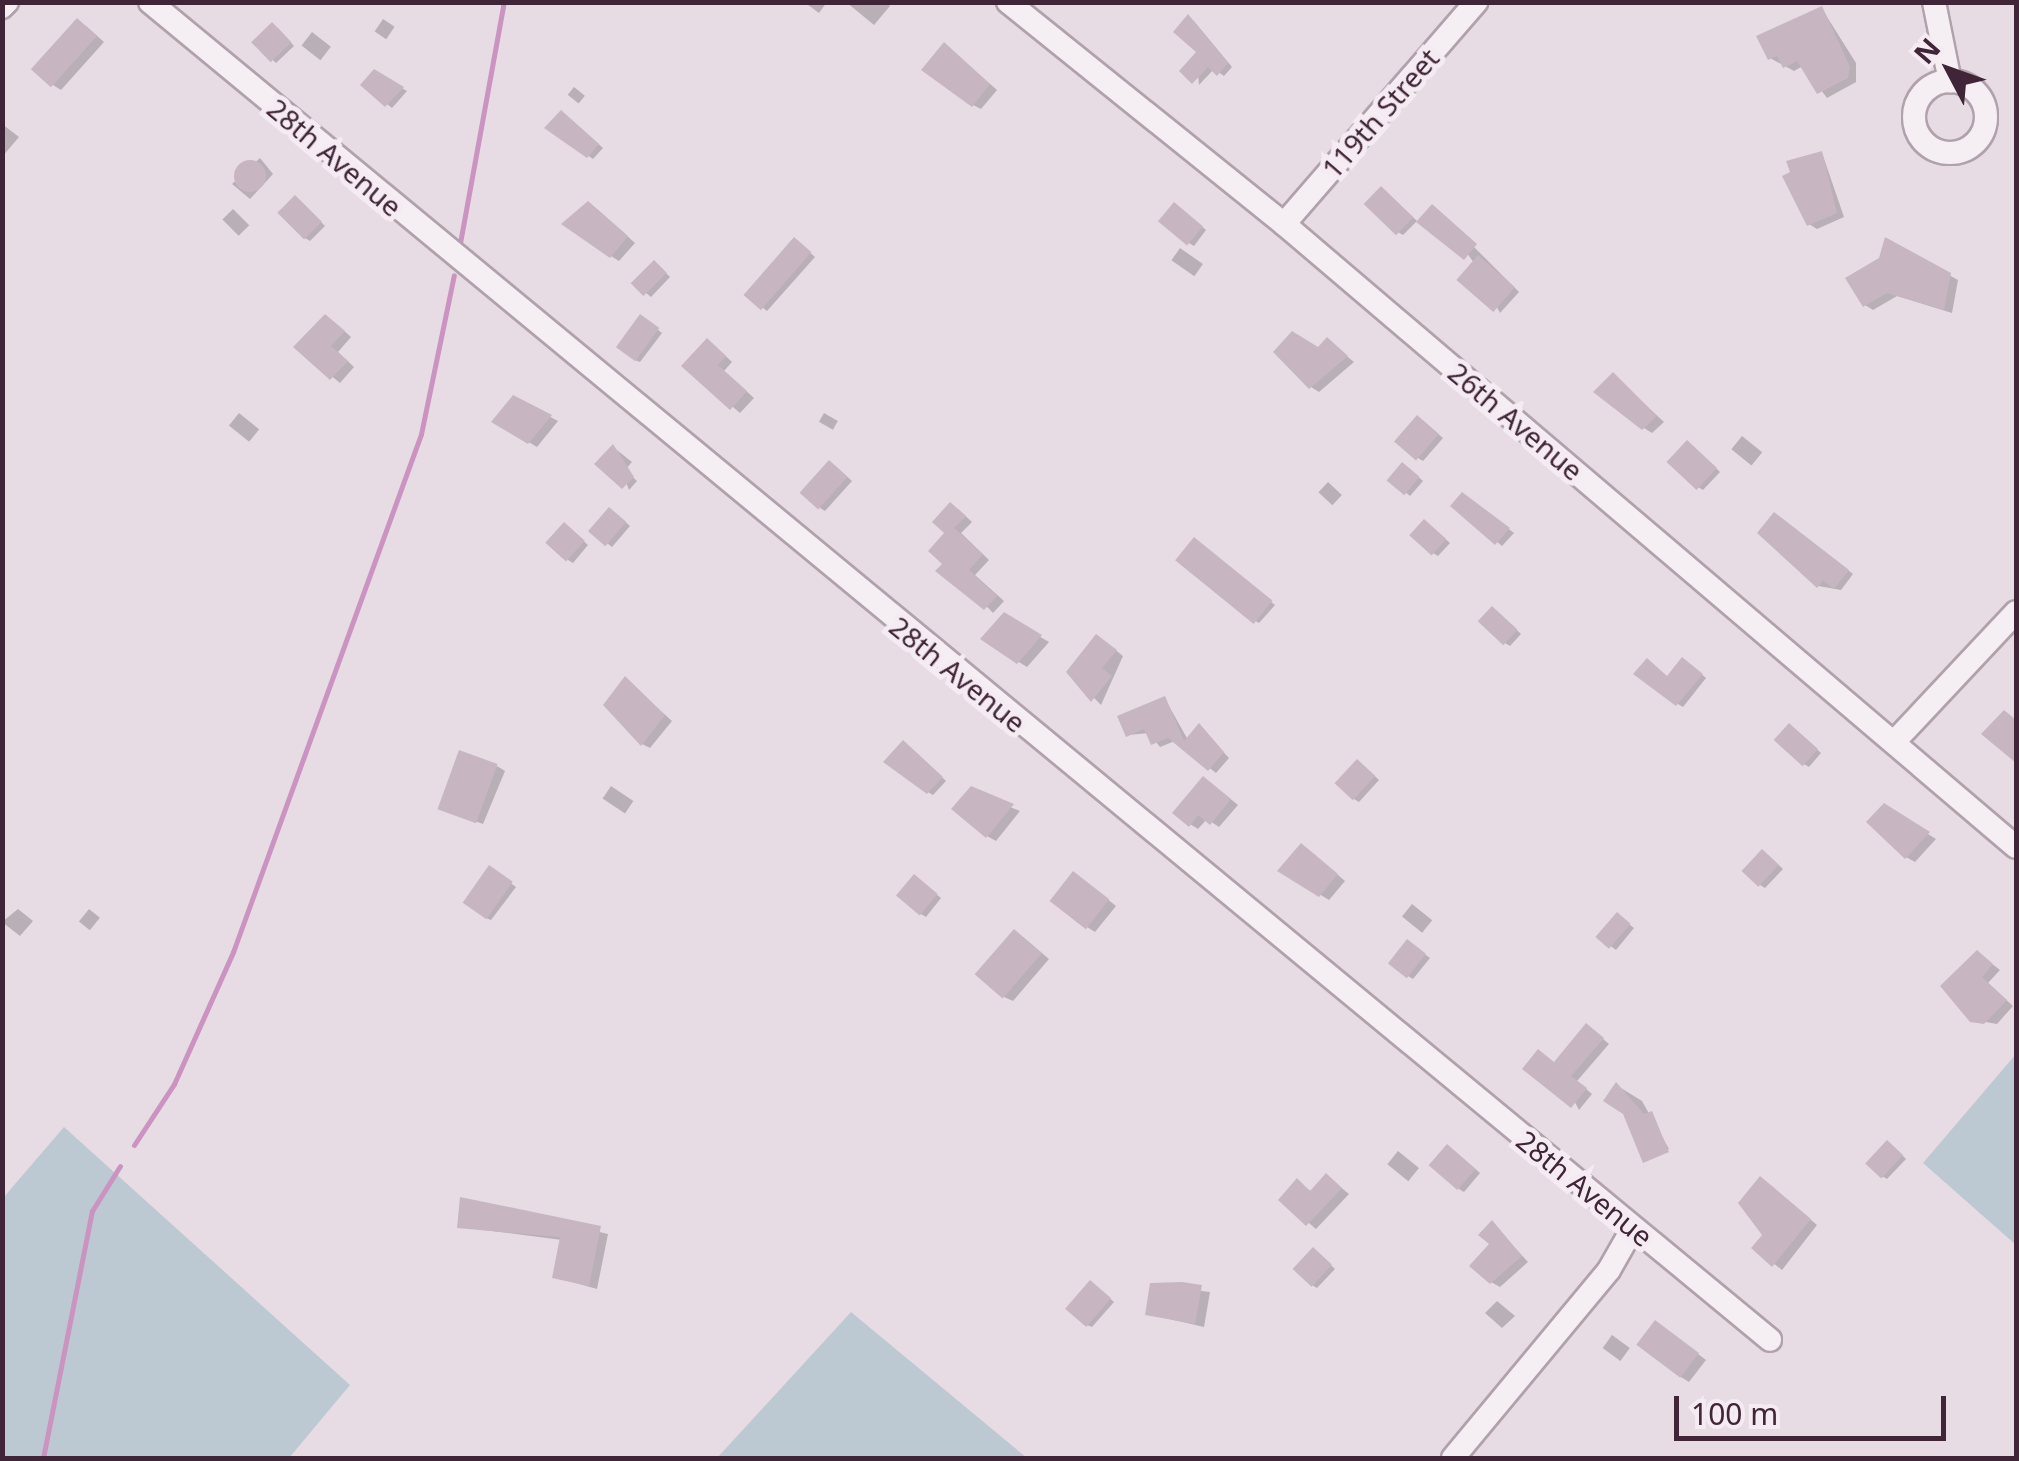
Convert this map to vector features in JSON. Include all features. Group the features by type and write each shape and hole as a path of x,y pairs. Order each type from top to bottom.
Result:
{"street":[{"name":"28th Avenue","path":"150,2 1770,1340"},
{"name":"26th Avenue","path":"1008,2 1284,224 2016,847"},
{"name":"119th Street","path":"1284,224 1476,2"},
{"path":"1934,2 1950,81"},
{"path":"1894,742 2016,612"},
{"path":"1453,1458 1610,1270 1634,1228"}],"shaded area":[{"path":"2016,1054 2016,1245 1923,1163"},
{"path":"64,1127 350,1385 289,1458 3,1458 3,1198"},
{"path":"851,1312 1027,1458 717,1458"}],"building":[{"path":"1822,6 1850,67 1848,78 1817,94 1797,61 1783,68 1777,56 1768,60 1756,36"},
{"path":"1188,14 1228,63 1217,76 1208,67 1192,84 1179,71 1196,52 1173,32"},
{"path":"77,18 97,36 51,87 31,69"},
{"path":"272,22 291,42 271,62 251,42"},
{"path":"944,42 990,84 972,107 921,70"},
{"path":"374,69 404,87 385,107 360,85"},
{"path":"561,110 599,144 587,158 544,128"},
{"path":"1822,151 1837,213 1807,226 1782,176 1790,172 1786,161"},
{"path":"250,160 262,164 266,176 262,188 250,192 238,188 234,176 238,164"},
{"path":"1381,186 1413,217 1396,235 1364,204"},
{"path":"295,195 322,222 304,240 277,213"},
{"path":"588,201 628,236 610,258 561,224"},
{"path":"1174,202 1203,226 1187,246 1158,221"},
{"path":"1432,204 1477,244 1464,260 1416,222"},
{"path":"794,237 811,252 761,310 743,295"},
{"path":"1885,237 1951,273 1944,310 1887,293 1863,307 1845,278 1879,258"},
{"path":"1478,255 1515,287 1493,312 1456,280"},
{"path":"654,260 667,273 643,296 631,283"},
{"path":"325,314 345,331 331,346 348,361 330,380 293,347"},
{"path":"640,314 659,328 635,361 616,347"},
{"path":"1292,331 1318,347 1327,337 1348,356 1309,389 1273,352"},
{"path":"707,338 726,356 718,365 747,391 730,410 681,366"},
{"path":"1613,372 1657,416 1642,430 1593,392"},
{"path":"513,395 552,415 528,444 491,422"},
{"path":"1417,415 1439,434 1416,460 1394,441"},
{"path":"1687,440 1717,468 1697,490 1667,462"},
{"path":"613,444 634,477 622,489 594,464"},
{"path":"829,460 848,477 818,509 800,493"},
{"path":"1402,462 1420,477 1404,495 1387,480"},
{"path":"1462,492 1510,528 1495,545 1450,506"},
{"path":"950,502 966,516 954,528 983,554 969,570 997,596 984,610 935,571 942,564 928,551 944,533 932,522"},
{"path":"609,507 626,522 605,546 588,531"},
{"path":"1774,512 1849,570 1834,589 1823,580 1817,588 1757,533"},
{"path":"1424,519 1446,539 1432,555 1409,535"},
{"path":"564,522 585,541 566,562 545,543"},
{"path":"1194,537 1272,601 1254,624 1175,560"},
{"path":"1492,606 1518,630 1503,645 1478,621"},
{"path":"1004,612 1042,635 1017,664 980,639"},
{"path":"1096,634 1117,650 1102,668 1112,676 1091,702 1066,672"},
{"path":"1682,657 1703,674 1676,706 1633,674 1647,658 1667,676"},
{"path":"625,676 665,715 641,746 603,705"},
{"path":"1165,696 1184,741 1199,723 1224,752 1208,771 1168,738 1151,745 1144,729 1126,737 1117,716"},
{"path":"2004,710 2016,720 2016,763 1981,734"},
{"path":"1789,723 1818,749 1803,766 1774,740"},
{"path":"903,740 943,777 927,794 883,762"},
{"path":"459,750 498,764 476,823 437,809"},
{"path":"1357,759 1375,776 1353,800 1334,783"},
{"path":"1203,776 1231,799 1210,825 1198,815 1189,827 1172,813"},
{"path":"971,786 1014,804 986,838 951,809"},
{"path":"1884,803 1930,832 1905,859 1866,822"},
{"path":"1301,843 1338,874 1319,897 1277,871"},
{"path":"1762,849 1779,865 1758,887 1742,871"},
{"path":"489,865 513,882 486,919 463,903"},
{"path":"1073,871 1109,899 1086,929 1050,901"},
{"path":"914,874 938,894 920,915 896,895"},
{"path":"1617,912 1631,924 1609,949 1595,937"},
{"path":"1014,929 1042,953 1003,999 975,974"},
{"path":"1407,939 1426,954 1407,978 1388,963"},
{"path":"1977,950 1993,964 1982,977 2007,1000 1984,1024 1970,1022 1940,986"},
{"path":"1586,1023 1604,1038 1571,1076 1587,1088 1571,1108 1522,1069 1538,1049 1554,1062"},
{"path":"1616,1082 1644,1114 1652,1111 1669,1152 1643,1163 1623,1114 1603,1101"},
{"path":"1887,1140 1903,1155 1881,1178 1865,1163"},
{"path":"1447,1144 1476,1169 1457,1190 1429,1165"},
{"path":"1326,1173 1342,1188 1306,1226 1278,1200 1297,1178 1310,1191"},
{"path":"1760,1176 1811,1219 1772,1267 1751,1248 1762,1235 1738,1203"},
{"path":"460,1197 601,1226 589,1286 552,1278 560,1237 457,1228"},
{"path":"1492,1220 1522,1256 1490,1284 1469,1266 1489,1244 1478,1235"},
{"path":"1313,1247 1332,1265 1312,1287 1293,1269"},
{"path":"1090,1280 1111,1298 1086,1327 1065,1309"},
{"path":"1150,1283 1202,1285 1195,1324 1145,1315"},
{"path":"1655,1320 1699,1353 1680,1378 1636,1345"}],"waterway":[{"path":"460,243 504,2"},
{"path":"134,1145 174,1084 233,952 421,434 454,275"},
{"path":"43,1458 92,1211 120,1166"}]}
